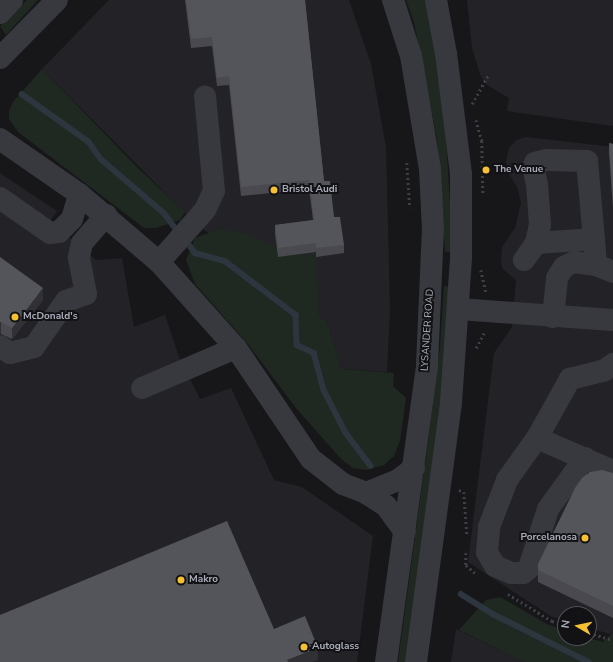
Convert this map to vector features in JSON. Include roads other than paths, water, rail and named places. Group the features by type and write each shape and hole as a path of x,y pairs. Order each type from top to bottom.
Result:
{"street":[{"path":"0,13 12,0"},
{"path":"0,58 57,0"},
{"name":"LYSANDER ROAD","path":"386,662 406,532 427,365 432,282 432,199 430,169 411,56 393,0"},
{"path":"416,662 451,402 459,309 461,174 446,54 436,0"},
{"path":"166,254 205,210 214,191 205,96"},
{"path":"0,139 79,194 106,215 166,254 236,348 311,460 342,484 366,493 386,506 406,532"},
{"path":"594,239 530,252 540,224 537,184 533,167 535,163 546,160 587,161 594,239 605,268"},
{"path":"0,198 50,233 59,232 72,219 79,194"},
{"path":"0,346 10,353 27,349 33,328 51,304 66,301 86,294 79,257 82,243 106,215"},
{"path":"554,317 556,278 564,267 574,262 605,268"},
{"path":"459,309 554,317 613,320"},
{"path":"142,388 236,348"},
{"path":"585,458 548,509 529,568 523,572 511,573 495,566 487,552 489,527 507,480 537,438 570,379 605,370 613,364"},
{"path":"537,438 613,471"},
{"path":"366,493 398,480 414,468"}],"waterway":[{"path":"22,94 89,142 101,159 164,213 179,233"},
{"path":"185,239 195,253 225,261 296,315 297,345 314,353 324,390 346,433 371,466"},
{"path":"461,594 493,614 589,662"}],"place":[{"name":"The Venue","path":"486,170"},
{"name":"Bristol Audi","path":"274,190"},
{"name":"McDonald's","path":"15,317"},
{"name":"Porcelanosa","path":"585,538"},
{"name":"Makro","path":"181,580"},
{"name":"Autoglass","path":"304,647"}]}
